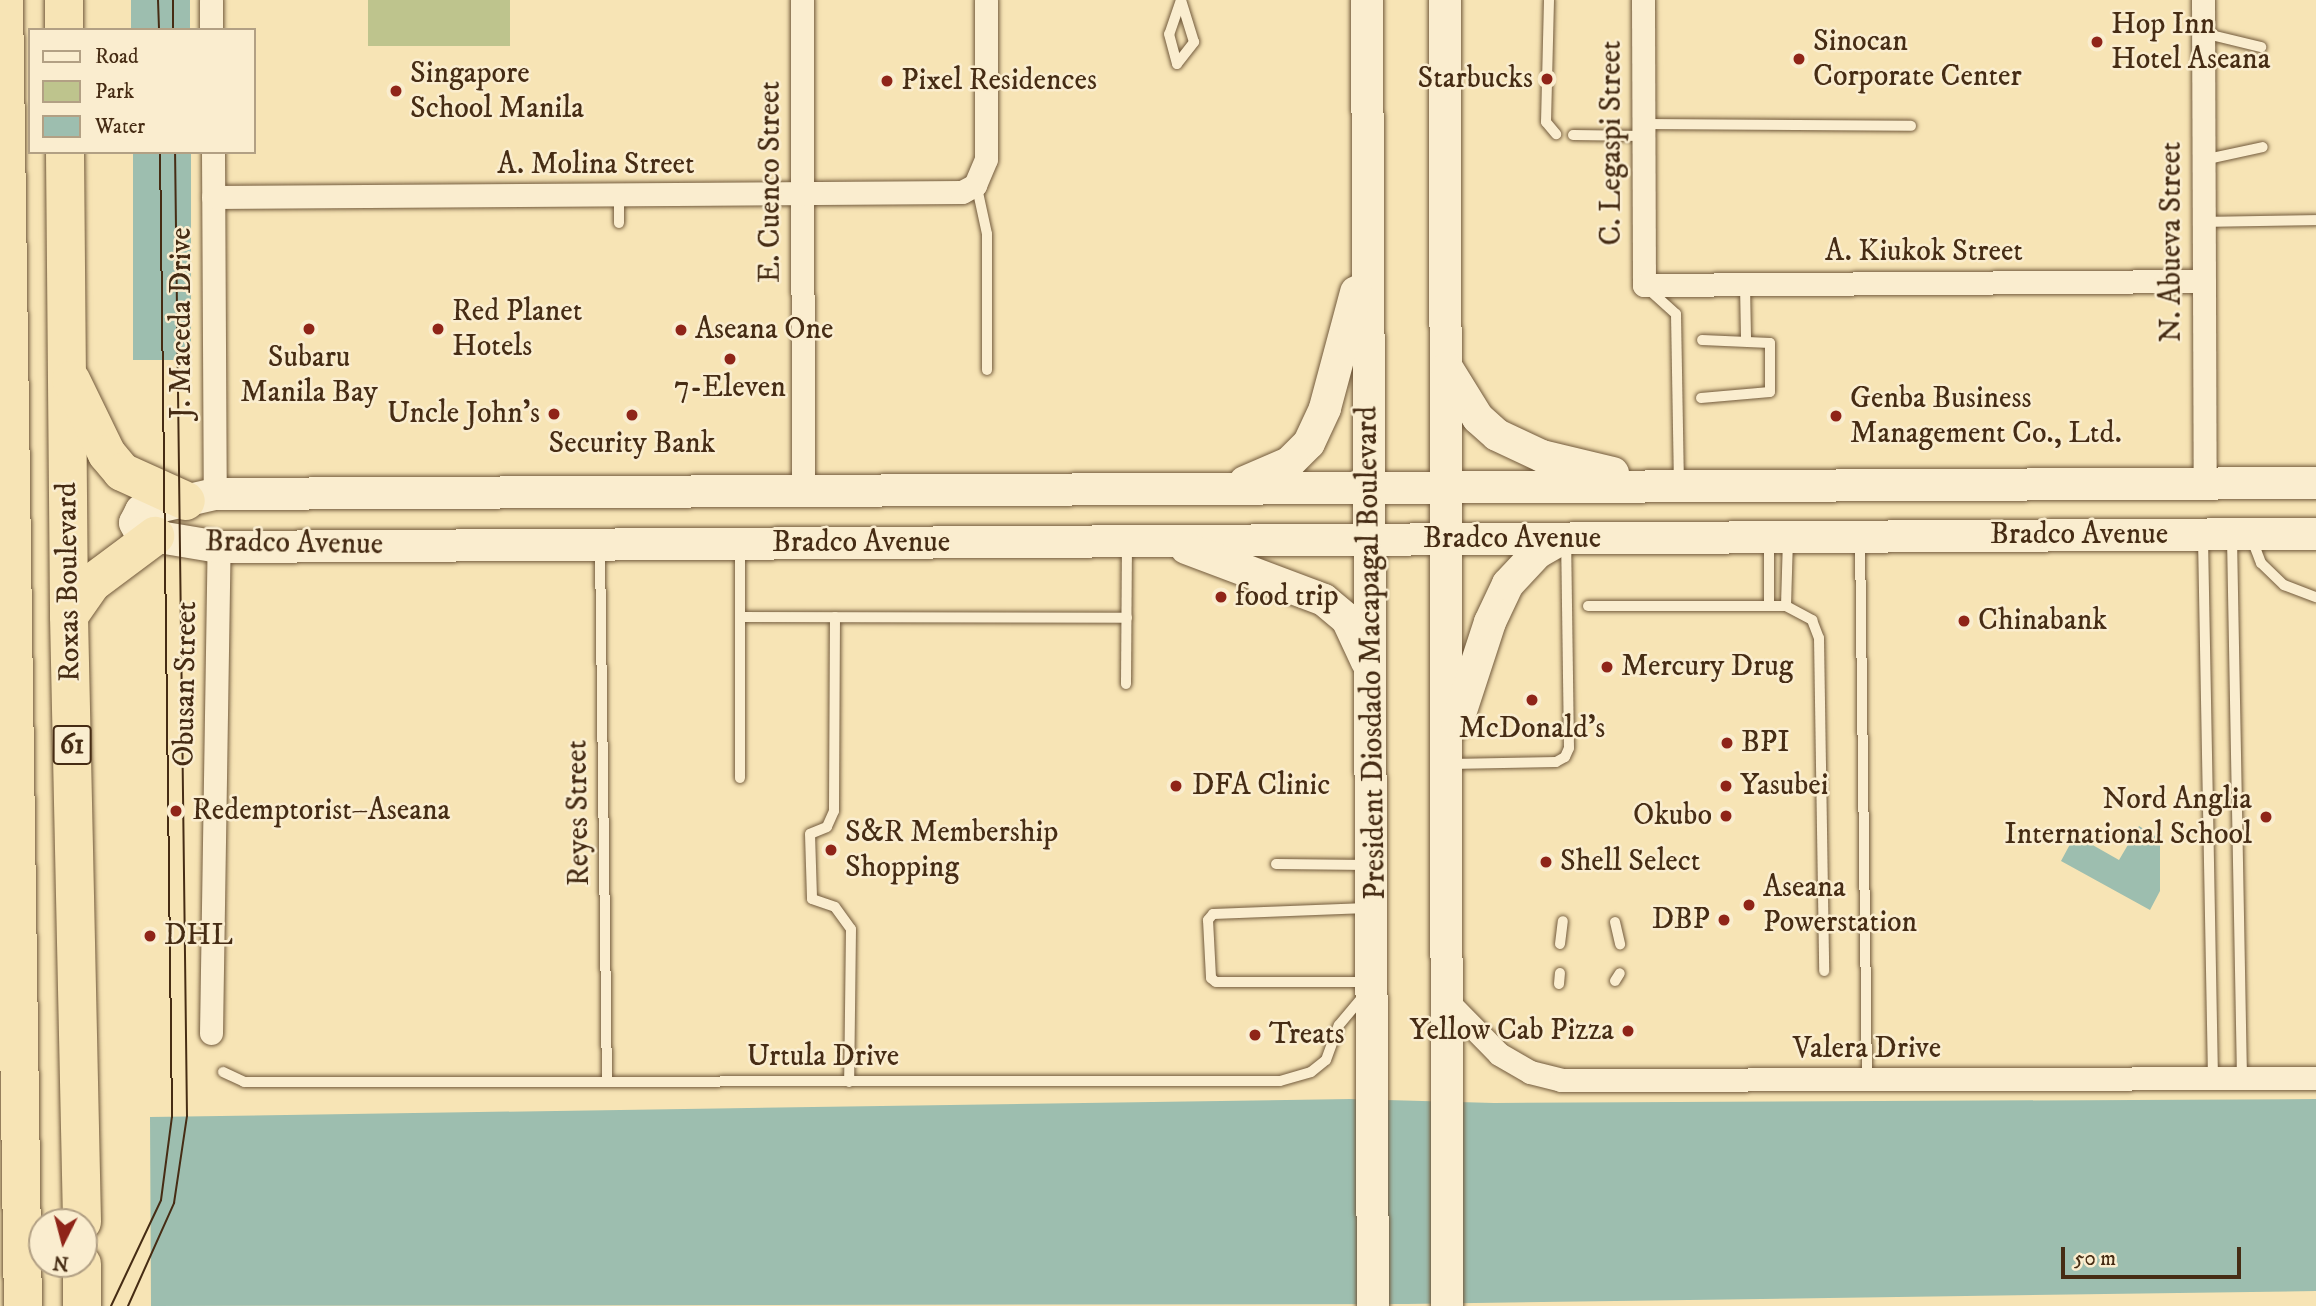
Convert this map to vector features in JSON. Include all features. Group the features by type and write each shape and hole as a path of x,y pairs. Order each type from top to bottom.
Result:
{"highway":[{"path":"64,0 64,28"},
{"name":"Roxas Boulevard","path":"3,22 23,1306"},
{"name":"Roxas Boulevard","path":"65,154 69,616 82,1208"},
{"path":"67,372 107,454 122,472 201,497"},
{"path":"69,616 92,583 155,536"},
{"path":"82,1278 82,1306"}],"street":[{"path":"211,0 211,28"},
{"name":"E. Cuenco Street","path":"802,0 803,491"},
{"path":"976,183 986,159 986,0"},
{"name":"President Diosdado Macapagal Boulevard","path":"1367,0 1366,250 1372,540 1374,865 1373,1306"},
{"path":"1445,0 1447,1305"},
{"name":"C. Legaspi Street","path":"1643,0 1644,285"},
{"name":"N. Abueva Street","path":"2203,0 2205,484"},
{"name":"J. Maceda Drive","path":"201,497 213,197 212,154"},
{"name":"A. Molina Street","path":"213,197 950,194 976,183"},
{"path":"1223,488 1277,470 1309,443 1331,388 1366,250"},
{"name":"A. Kiukok Street","path":"1644,285 2204,281"},
{"path":"1446,366 1478,418 1515,446 1574,465 1678,486"},
{"name":"Bradco Avenue","path":"2316,483 1223,488 201,497 138,513 136,529 155,536 219,548 2316,534"},
{"path":"1944,536 1963,501 2028,484"},
{"path":"1080,541 1104,528 1135,528 1146,517 1146,505 1139,497 1107,490"},
{"path":"1447,758 1497,604 1523,567 1564,539"},
{"path":"1169,541 1324,600 1353,627 1373,679"},
{"name":"Obusan Street","path":"211,1032 219,548"},
{"name":"Valera Drive","path":"1447,1001 1499,1054 1546,1077 1867,1080 2316,1078"}],"lane":[{"path":"1181,0 1194,42 1177,64 1169,34 1181,0"},
{"path":"1549,0 1546,122 1556,134"},
{"path":"2203,33 2261,47"},
{"path":"1573,135 1644,130 1911,126"},
{"path":"2203,160 2263,146"},
{"path":"976,183 987,234 987,370"},
{"path":"619,196 619,223"},
{"path":"2204,222 2316,220"},
{"path":"1644,285 1676,314 1678,486"},
{"path":"1745,285 1746,340"},
{"path":"1701,398 1770,392 1770,343 1702,340"},
{"path":"2229,535 2284,585 2316,597"},
{"path":"2229,535 2242,1079"},
{"path":"2213,1079 2229,535"},
{"path":"1769,606 1778,537"},
{"path":"1778,537 1786,606"},
{"path":"1859,537 1867,1080"},
{"path":"1447,758 1556,762 1565,757 1569,748 1564,539"},
{"path":"1126,684 1127,542"},
{"path":"740,544 740,778"},
{"name":"Reyes Street","path":"600,545 607,1081"},
{"path":"1588,606 1786,606 1812,620 1819,638 1824,971"},
{"path":"740,617 1127,618"},
{"path":"835,617 834,811 827,827 810,834 812,899 835,907 851,929 849,1082"},
{"path":"1276,864 1374,865"},
{"path":"1374,908 1213,914 1208,920 1211,978 1216,982 1374,982"},
{"path":"1560,944 1563,921"},
{"path":"1615,922 1620,944"},
{"name":"Urtula Drive","path":"223,1072 244,1082 1280,1081 1311,1072 1326,1060 1339,1024 1374,982"}],"green space":[{"path":"368,0 510,0 510,46 368,46"}],"water":[{"path":"131,0 190,0 190,28 131,28"},
{"path":"133,154 191,154 191,360 133,360"},
{"path":"2139,826 2160,839 2160,891 2150,910 2061,861 2075,835 2119,860"},
{"path":"1350,1099 1494,1103 2316,1099 2316,1291 1407,1304 151,1306 150,1117"}],"tram line":[{"path":"158,0 159,28"},
{"path":"173,0 173,28"},
{"path":"111,1306 161,1200 172,1117 160,154"},
{"path":"128,1306 174,1203 187,1116 175,154"}],"place":[{"name":"Hop Inn Hotel Aseana","path":"2097,42"},
{"name":"Sinocan Corporate Center","path":"1799,59"},
{"name":"Starbucks","path":"1547,79"},
{"name":"Pixel Residences","path":"887,81"},
{"name":"Singapore School Manila","path":"396,91"},
{"name":"Subaru Manila Bay","path":"309,329"},
{"name":"Red Planet Hotels","path":"438,329"},
{"name":"Aseana One","path":"681,330"},
{"name":"7-Eleven","path":"730,359"},
{"name":"Uncle John's","path":"554,414"},
{"name":"Security Bank","path":"632,415"},
{"name":"Genba Business Management Co., Ltd.","path":"1836,416"},
{"name":"food trip","path":"1221,597"},
{"name":"Chinabank","path":"1964,621"},
{"name":"Mercury Drug","path":"1607,667"},
{"name":"McDonald's","path":"1532,700"},
{"name":"BPI","path":"1727,743"},
{"name":"DFA Clinic","path":"1176,786"},
{"name":"Yasubei","path":"1726,786"},
{"name":"Redemptorist–Aseana","path":"176,811"},
{"name":"Okubo","path":"1726,816"},
{"name":"Nord Anglia International School","path":"2266,817"},
{"name":"S&R Membership Shopping","path":"831,850"},
{"name":"Shell Select","path":"1546,862"},
{"name":"Aseana Powerstation","path":"1749,905"},
{"name":"DBP","path":"1724,920"},
{"name":"DHL","path":"150,936"},
{"name":"Yellow Cab Pizza","path":"1628,1031"},
{"name":"Treats","path":"1255,1035"}]}
